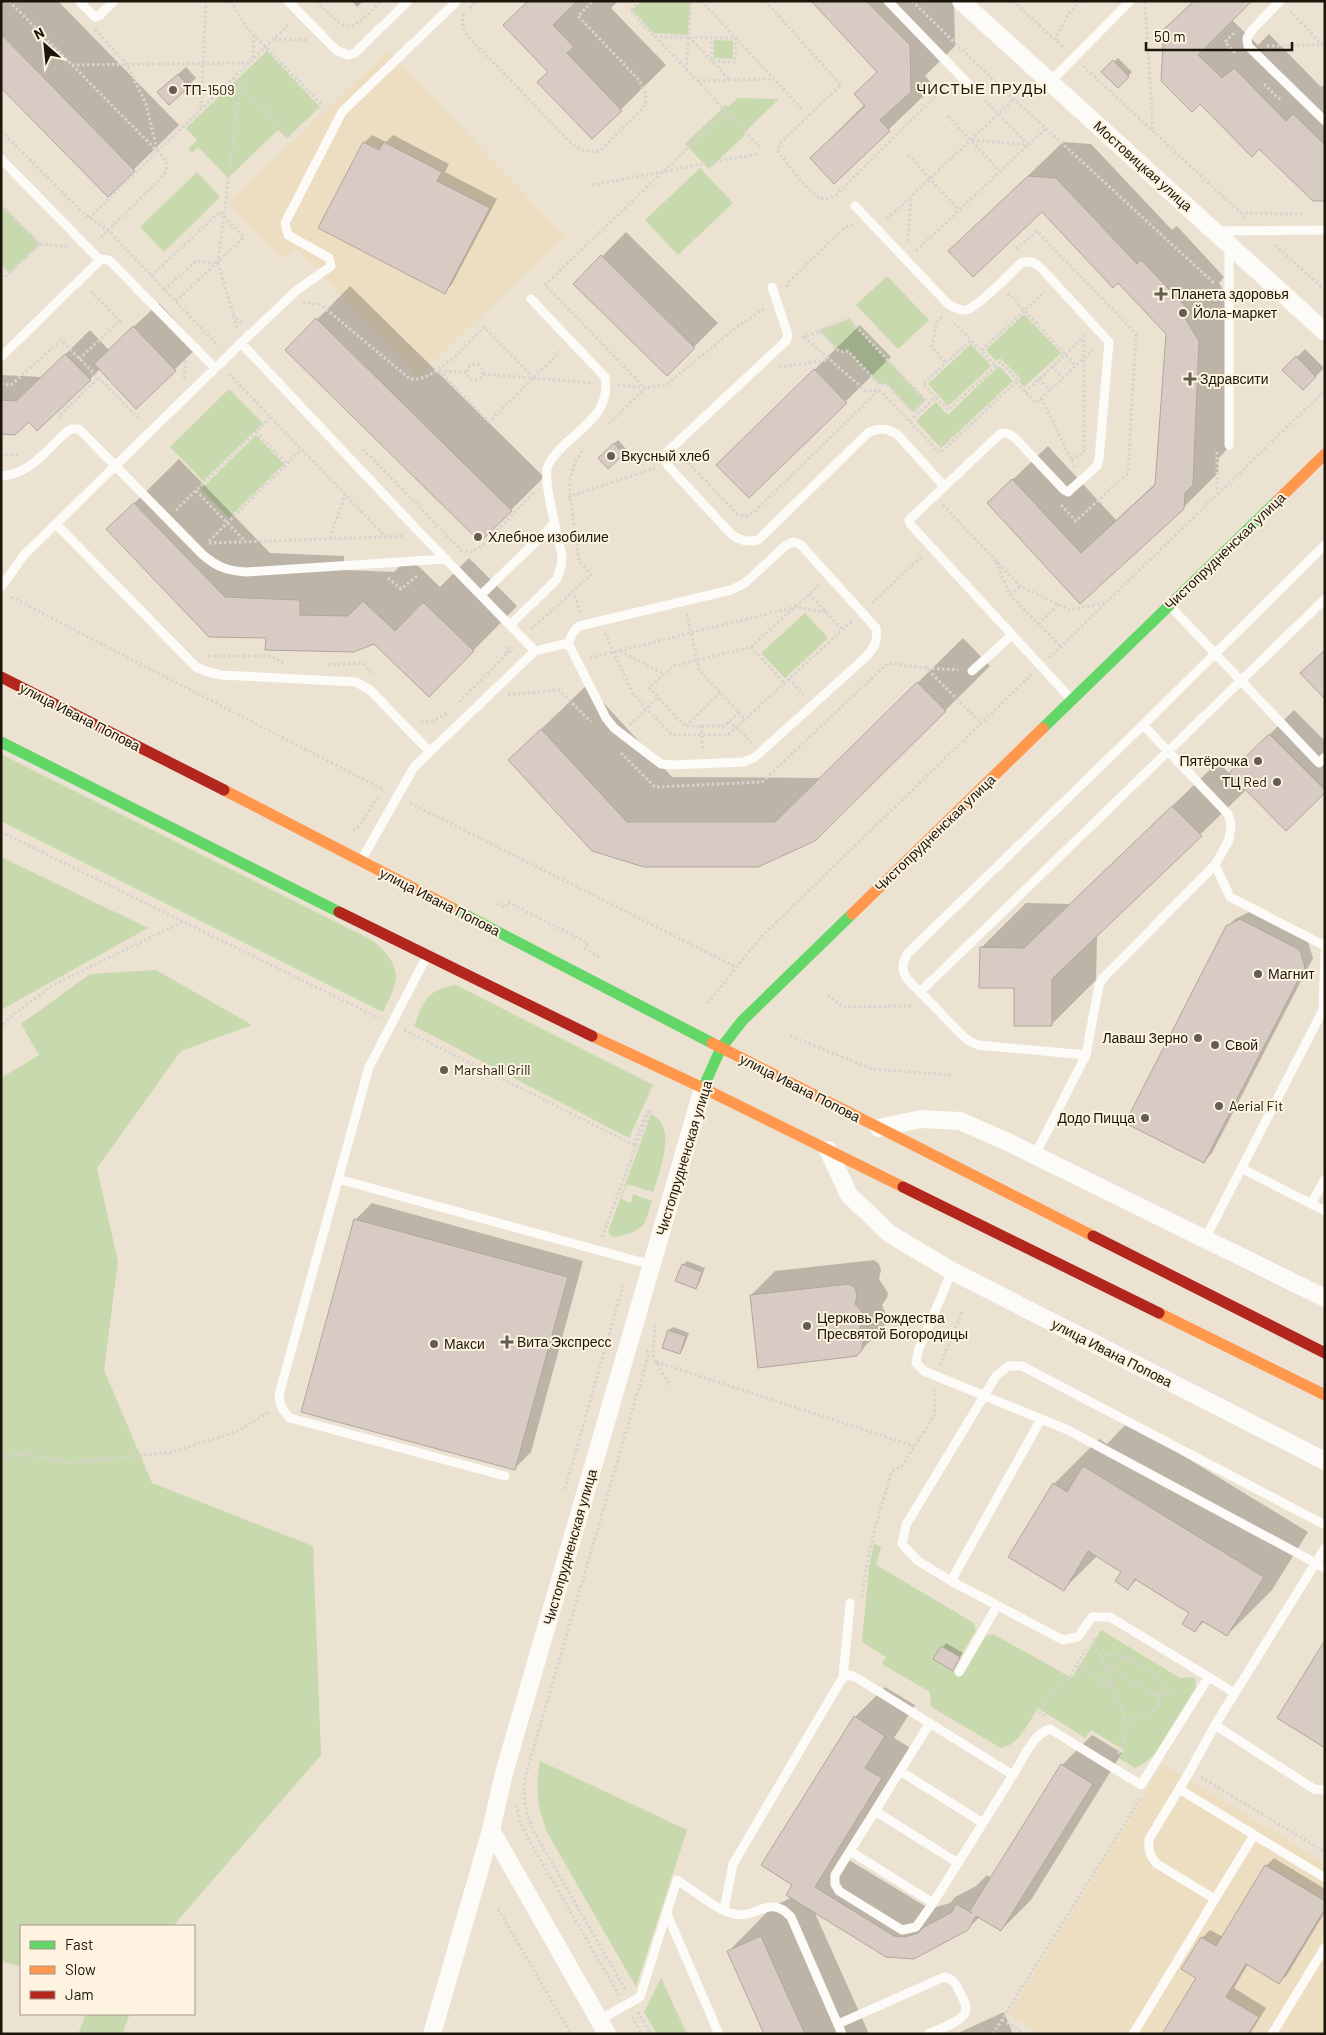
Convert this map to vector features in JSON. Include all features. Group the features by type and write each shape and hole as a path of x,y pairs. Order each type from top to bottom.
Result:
{"main road":[{"name":"Чистопрудненская улица","path":"702,1088 721,1048 742,1021 1325,454"},
{"name":"улица Ивана Попова","path":"1,677 305,831 721,1048 1325,1352"},
{"path":"1,742 427,955 702,1088 1325,1395"}],"street":[{"name":"Мостовицкая улица","path":"961,1 1325,332"},
{"name":"Чистопрудненская улица","path":"432,2034 491,1830 504,1773 702,1088"},
{"path":"879,1128 921,1119 960,1121 1035,1155 1325,1298"},
{"name":"улица Ивана Попова","path":"828,1150 849,1195 890,1234 952,1271 1325,1461"},
{"path":"491,1830 603,2027"}],"lane":[{"path":"79,1 95,16 100,15 114,1"},
{"path":"288,1 327,41 341,53 348,55 355,53 408,1"},
{"path":"4,591 24,555 283,303 297,290 331,266 329,258 288,235 285,224 342,112 457,1"},
{"path":"888,1 975,91"},
{"path":"1050,82 1130,1"},
{"path":"1280,1 1252,30 1247,38 1248,46 1325,121"},
{"path":"1,159 100,260"},
{"path":"855,206 952,307 967,310 977,304 1021,263 1035,262 1085,314 1106,338 1110,346 1100,459 1097,466 1081,480 1066,492 1015,438 1010,434 1000,434 909,520 911,525 1072,700"},
{"path":"1215,231 1325,230"},
{"path":"1229,243 1229,445"},
{"path":"1,357 100,260 109,260 215,368"},
{"path":"772,287 788,334 786,342 667,452 666,464 732,535 748,542 758,540 869,432 880,428 888,429 896,434 944,486"},
{"path":"510,625 556,579 561,566 562,556 551,502 547,470 554,455 598,412 605,400 607,384 605,377 531,299"},
{"path":"241,343 535,650"},
{"path":"1,476 11,475 27,468 71,429 79,429 199,550 214,564 227,570 246,572 446,559"},
{"path":"481,595 555,523"},
{"path":"56,524 196,667 221,675 356,682 370,690 430,752"},
{"path":"790,542 800,544 876,628 878,637 876,645 820,699 754,758 742,762 665,765 621,733 606,718 568,643 579,626 738,587 745,583 790,542"},
{"path":"1086,1055 978,1045 969,1041 906,979 902,970 903,961 908,953 1325,545"},
{"path":"920,992 1325,599"},
{"path":"1169,605 1241,681 1323,762"},
{"path":"972,671 1012,635"},
{"path":"360,861 414,767 535,650 568,643"},
{"path":"1035,1155 1086,1055 1099,986 1103,978 1215,866 1229,840 1232,824 1228,814 1143,725"},
{"path":"1215,866 1230,897 1325,946"},
{"path":"1205,1239 1324,1010 1325,952"},
{"path":"427,955 369,1067 279,1395 280,1405 290,1418 505,1476"},
{"path":"1241,1168 1325,1211"},
{"path":"338,1179 652,1265"},
{"path":"1311,1204 1325,1179"},
{"path":"952,1271 918,1351 916,1363 924,1371 1077,1434 1325,1568"},
{"path":"1235,1693 1110,1616 1092,1617 1078,1637 1063,1640 951,1581 918,1561 902,1544 906,1525 996,1376 1008,1366 1022,1366 1325,1525"},
{"path":"951,1581 1041,1419"},
{"path":"1215,1900 1158,1864 1151,1857 1148,1849 1149,1839 1214,1725 1325,1548"},
{"path":"724,1910 733,1864 843,1678 850,1603"},
{"path":"960,1672 997,1606"},
{"path":"843,1678 850,1675 857,1678 1013,1775"},
{"path":"930,1723 835,1876 835,1884 839,1890 902,1930 916,1927 933,1903 1035,1739 1043,1731 1050,1730 1141,1784 1208,1678"},
{"path":"1214,1725 1314,1790 1325,1790"},
{"path":"900,1771 983,1823"},
{"path":"1179,1789 1325,1878"},
{"path":"875,1811 958,1863"},
{"path":"1133,2034 1254,1835"},
{"path":"850,1851 933,1903"},
{"path":"603,2027 629,2003 640,1997 677,1880 724,1910 732,1913 746,1914 768,1906 786,1911 791,1917 842,2034"},
{"path":"667,1914 719,2034"},
{"path":"1272,2034 1325,1947"},
{"path":"838,2024 944,1977 950,1978 956,1984 966,2011 959,2020 928,2034"}],"path":[{"path":"9,1 157,151 167,164 167,170 164,175 89,249"},
{"path":"201,109 206,1"},
{"path":"231,1 247,28 321,104"},
{"path":"316,1 342,26 358,24 381,1"},
{"path":"476,1 464,14 462,22 465,33 570,142 580,150 590,152 600,151 645,106 646,95 639,80 578,16 593,1"},
{"path":"640,1 630,10 761,148"},
{"path":"686,70 691,1"},
{"path":"701,1 802,109"},
{"path":"766,1 841,85 781,142 778,151 817,197 826,200 835,196 972,60"},
{"path":"912,1 972,60 1228,296"},
{"path":"1013,1 1325,290"},
{"path":"1055,40 1068,14 1081,1"},
{"path":"1145,1 1153,131"},
{"path":"1288,8 1323,46"},
{"path":"89,218 300,13"},
{"path":"100,15 92,22 92,26 126,63 146,104 157,151"},
{"path":"253,59 254,34"},
{"path":"655,37 736,38"},
{"path":"689,37 730,80"},
{"path":"274,38 327,41"},
{"path":"712,38 712,61"},
{"path":"712,61 735,62 736,38"},
{"path":"1248,46 1323,46"},
{"path":"72,65 248,63"},
{"path":"233,78 290,137"},
{"path":"697,81 774,79"},
{"path":"240,86 218,263 241,343"},
{"path":"975,91 1028,144"},
{"path":"887,219 1014,99"},
{"path":"948,116 1000,171"},
{"path":"916,251 1046,128"},
{"path":"1,130 89,218 108,230 216,346 221,347"},
{"path":"970,140 1028,144"},
{"path":"592,185 757,154"},
{"path":"908,154 959,210"},
{"path":"908,242 911,196"},
{"path":"1,208 3,206 40,244 1,281"},
{"path":"151,276 220,212 244,237 175,302"},
{"path":"882,213 892,225"},
{"path":"1240,213 1306,214"},
{"path":"483,374 648,388 667,384 736,327 786,295 789,282 845,227 852,223 860,227"},
{"path":"1015,251 1037,231 1136,334 1128,473 1076,521 1057,501"},
{"path":"902,236 921,257"},
{"path":"164,290 196,261 218,263"},
{"path":"1,264 10,273"},
{"path":"981,351 1054,282"},
{"path":"79,359 120,321 84,284"},
{"path":"999,284 1076,366"},
{"path":"283,303 308,302 321,305 410,379 421,379 438,371 484,327 534,378"},
{"path":"946,363 932,348 937,322 952,307"},
{"path":"233,314 251,334"},
{"path":"945,314 996,366"},
{"path":"1071,459 1084,452 1085,314"},
{"path":"797,343 804,337 819,330 849,319 929,404"},
{"path":"1025,392 1095,326"},
{"path":"800,328 804,337 866,390 879,390 940,453 1016,382"},
{"path":"819,330 840,352 848,351 880,384 887,384 913,412 925,400"},
{"path":"971,340 923,384 948,410 1000,362 1018,380 1016,382 1036,403 1106,338"},
{"path":"1,384 11,385 61,340 140,422 147,416"},
{"path":"438,371 489,422 571,342"},
{"path":"182,381 185,376 186,356"},
{"path":"770,369 830,360"},
{"path":"474,363 481,366 483,374 480,379 473,381 468,378 466,372 467,368 474,363"},
{"path":"1052,366 1063,378"},
{"path":"215,368 226,371 386,537"},
{"path":"438,371 466,372"},
{"path":"1039,379 1050,390"},
{"path":"679,452 737,514 746,516 755,511 879,390"},
{"path":"910,422 936,397"},
{"path":"1041,398 1081,480"},
{"path":"176,510 270,418"},
{"path":"256,432 287,464"},
{"path":"360,446 462,551 471,552 482,546 547,479"},
{"path":"199,550 301,450"},
{"path":"551,502 666,464"},
{"path":"196,491 245,541"},
{"path":"330,538 345,495"},
{"path":"939,501 1020,586 1070,610 1105,602"},
{"path":"170,504 182,516"},
{"path":"207,543 422,534"},
{"path":"573,591 581,616 600,621 633,694 672,735 728,735 932,547"},
{"path":"994,559 1010,595 1060,646"},
{"path":"738,712 724,726 686,726 649,688 673,666 750,647 828,576"},
{"path":"1010,595 1020,586"},
{"path":"4,591 384,790"},
{"path":"809,594 842,630"},
{"path":"684,601 699,670 745,719"},
{"path":"1038,624 1058,605"},
{"path":"577,661 795,607 826,612"},
{"path":"750,647 784,683"},
{"path":"620,650 664,674"},
{"path":"658,697 611,743 655,787 762,782 888,663 972,671"},
{"path":"926,668 981,723"},
{"path":"510,690 504,696 559,690 595,726 588,711"},
{"path":"686,726 720,693"},
{"path":"405,800 736,967"},
{"path":"1,832 380,1018"},
{"path":"488,902 506,907 508,902 588,944 585,948 604,962"},
{"path":"1,1029 9,1018 53,985 182,922"},
{"path":"708,1003 760,938"},
{"path":"828,995 842,1006 932,1006"},
{"path":"400,1028 634,1145"},
{"path":"790,1036 872,1069 951,1075"},
{"path":"598,1250 634,1145 649,1111"},
{"path":"861,1603 865,1566 872,1535 892,1471 902,1466 934,1414 936,1376 962,1312"},
{"path":"648,1337 654,1323 653,1355 670,1387"},
{"path":"642,2034 629,2003 539,1842 526,1811 523,1790 526,1774 648,1357 646,1344 643,1353"},
{"path":"656,1362 914,1446"},
{"path":"1,1457 26,1454 67,1463 172,1452 236,1432 280,1405"},
{"path":"1048,1717 1039,1712 1052,1692 1068,1679 1106,1617"},
{"path":"1093,1638 1127,1722 1121,1749 1114,1760"},
{"path":"1099,1654 1127,1657 1156,1674 1169,1695 1157,1696 1103,1664"},
{"path":"1076,1666 1112,1686"},
{"path":"1127,1722 1160,1707 1157,1696"},
{"path":"1190,1770 1325,1852"},
{"path":"993,2034 1147,1788 1141,1784"},
{"path":"516,1796 520,1821 529,1840 629,2003 651,2034"},
{"path":"498,1909 571,2034"},
{"path":"1002,2020 1025,2034"}],"shaded area":[{"path":"388,51 565,236 418,376 295,247 282,259 228,203"},
{"path":"1163,1764 1325,1863 1325,2034 1041,2034 1009,2014"}],"green space":[{"path":"642,1 690,1 688,35 654,33 632,10"},
{"path":"714,40 733,41 733,59 714,58"},
{"path":"267,51 320,107 287,138 278,130 228,178 198,147 192,153 188,149 197,140 186,128"},
{"path":"738,98 779,99 709,169 685,144 726,105 728,107"},
{"path":"700,168 733,203 678,255 645,220"},
{"path":"197,172 220,197 164,252 140,227"},
{"path":"3,207 40,244 10,273 1,264 1,208"},
{"path":"887,276 929,320 898,349 856,305"},
{"path":"1024,314 1061,353 1024,387 1019,381 1021,379 1000,358 996,361 986,350"},
{"path":"849,319 925,400 913,412 887,384 879,384 848,351 840,352 819,330"},
{"path":"971,344 991,366 948,406 928,384"},
{"path":"999,366 1013,381 941,448 916,421 936,402 948,415"},
{"path":"229,389 263,423 203,481 170,447"},
{"path":"256,435 284,464 229,518 201,489"},
{"path":"805,613 828,638 785,678 761,653"},
{"path":"1,754 368,938 384,951 395,969 394,987 383,1012 1,821"},
{"path":"1,857 148,928 1,1010"},
{"path":"156,970 252,1025 181,1051 97,1168 118,1262 104,1370 152,1483 313,1546 321,1755 174,1925 20,1925 20,1967 1,1961 1,1078 39,1055 21,1024 90,974"},
{"path":"456,985 653,1085 629,1138 414,1026 424,1003 432,993"},
{"path":"651,1114 661,1122 665,1137 663,1157 653,1192 627,1184 621,1199 631,1203 633,1194 652,1201 644,1224 641,1227 634,1232 612,1237 608,1232"},
{"path":"874,1544 881,1547 876,1565 974,1623 976,1630 960,1657 941,1646 934,1659 962,1676 986,1636 993,1634 1072,1678 1101,1630 1180,1678 1193,1677 1196,1687 1155,1754 1135,1768 1119,1758 1124,1750 1091,1730 1085,1738 1038,1708 1018,1738 1008,1746 1001,1748 931,1707 930,1692 882,1664 886,1657 862,1642 869,1567"},
{"path":"540,1761 687,1830 636,1987 547,1832 538,1797"},
{"path":"661,1978 687,2034 657,2034 644,2012"},
{"path":"86,2015 130,2015 122,2034 78,2034"}],"building":[{"path":"528,1 577,1 553,25 574,47 567,53 622,111 592,139 537,82 548,72 503,25"},
{"path":"811,1 866,1 910,45 911,92 880,120 890,131 834,184 810,158 865,106 854,94 877,72"},
{"path":"1194,1 1252,1 1198,55 1222,78 1234,68 1286,121 1293,114 1325,145 1325,201 1313,201 1259,149 1252,157 1200,104 1192,112 1161,81 1164,29"},
{"path":"1,34 135,171 108,197 1,88"},
{"path":"1113,60 1129,77 1118,88 1101,72"},
{"name":"ТП-1509","path":"178,74 189,87 169,105 157,92"},
{"path":"363,142 379,150 384,142 442,172 437,181 490,208 445,294 318,228"},
{"path":"1028,176 1056,178 1137,264 1141,260 1191,312 1185,318 1199,341 1193,485 1185,493 1184,509 1080,604 987,503 1012,479 1081,553 1155,485 1166,334 1118,283 1113,288 1042,212 973,277 948,251"},
{"path":"601,255 695,348 667,376 573,284"},
{"path":"316,318 512,511 480,542 285,350"},
{"path":"133,326 176,371 136,409 94,364"},
{"path":"65,354 91,380 37,431 29,422 15,435 1,434 1,400 16,401"},
{"path":"1296,356 1316,377 1303,390 1282,370"},
{"path":"814,369 847,403 749,498 716,465"},
{"name":"Вкусный хлеб","path":"614,443 624,454 608,469 598,458"},
{"path":"134,503 225,597 300,600 300,615 348,616 363,601 395,631 423,602 474,651 429,697 374,644 354,652 265,650 266,638 209,637 106,529"},
{"path":"1325,650 1325,699 1300,673"},
{"path":"917,682 946,711 815,841 758,867 644,867 592,851 508,760 541,729 627,822 775,822"},
{"name":"ТЦ Red","path":"1269,734 1325,790 1325,793 1286,831 1229,773"},
{"path":"1172,806 1202,836 1052,979 1052,1026 1014,1026 1014,988 979,988 980,947 1024,948"},
{"name":"Свой","path":"1240,919 1300,950 1305,967 1204,1163 1125,1123 1226,926"},
{"name":"Макси","path":"354,1219 568,1277 515,1470 301,1412"},
{"path":"682,1264 702,1272 696,1289 675,1281"},
{"name":"Церковь Рождества Пресвятой Богородицы","path":"849,1284 855,1288 857,1295 855,1304 863,1313 864,1318 858,1330 863,1342 862,1350 857,1356 758,1368 750,1295"},
{"path":"668,1330 686,1336 680,1354 662,1348"},
{"path":"1083,1466 1264,1577 1227,1636 1202,1621 1195,1632 1182,1624 1189,1613 1135,1579 1128,1590 1115,1581 1121,1572 1088,1551 1064,1591 1008,1557 1053,1483 1067,1492"},
{"path":"1325,1640 1325,1748 1277,1718"},
{"path":"941,1646 960,1657 953,1671 933,1659"},
{"path":"854,1716 885,1736 865,1768 882,1778 815,1887 894,1936 905,1937 918,1933 924,1927 952,1912 956,1904 969,1911 1061,1764 1093,1784 1001,1931 976,1916 968,1930 914,1959 886,1957 786,1895 792,1885 761,1865"},
{"path":"1265,1865 1325,1901 1325,1909 1279,1984 1246,1964 1226,1997 1259,2017 1248,2034 1162,2034 1196,1978 1181,1969 1201,1937 1216,1946"},
{"path":"761,1936 805,2034 764,2034 727,1951"}],"traffic: fast":[{"path":"1043,728 1278,500"},
{"path":"1,742 339,912"},
{"path":"452,908 712,1043"},
{"path":"703,1088 721,1048 742,1021 852,914"}],"traffic: slow":[{"path":"1278,500 1325,454"},
{"path":"852,914 1043,728"},
{"path":"224,790 452,908"},
{"path":"592,1036 703,1088 903,1187"},
{"path":"712,1043 1093,1236"},
{"path":"1159,1313 1325,1395"}],"traffic: jam":[{"path":"1,677 224,790"},
{"path":"339,912 592,1036"},
{"path":"903,1187 1159,1313"},
{"path":"1093,1236 1325,1353"}],"place":[{"name":"ТП-1509","path":"173,90"},
{"name":"Планета здоровья","path":"1161,294"},
{"name":"Йола-маркет","path":"1183,313"},
{"name":"Здравсити","path":"1190,379"},
{"name":"Вкусный хлеб","path":"611,456"},
{"name":"Хлебное изобилие","path":"478,537"},
{"name":"Пятёрочка","path":"1258,761"},
{"name":"ТЦ Red","path":"1277,782"},
{"name":"Магнит","path":"1258,974"},
{"name":"Лаваш Зерно","path":"1198,1038"},
{"name":"Свой","path":"1215,1045"},
{"name":"Marshall Grill","path":"444,1070"},
{"name":"Aerial Fit","path":"1219,1106"},
{"name":"Додо Пицца","path":"1145,1118"},
{"name":"Церковь Рождества Пресвятой Богородицы","path":"807,1326"},
{"name":"Вита Экспресс","path":"507,1342"},
{"name":"Макси","path":"434,1344"}],"district":[{"name":"ЧИСТЫЕ ПРУДЫ","path":"982,89"}]}
